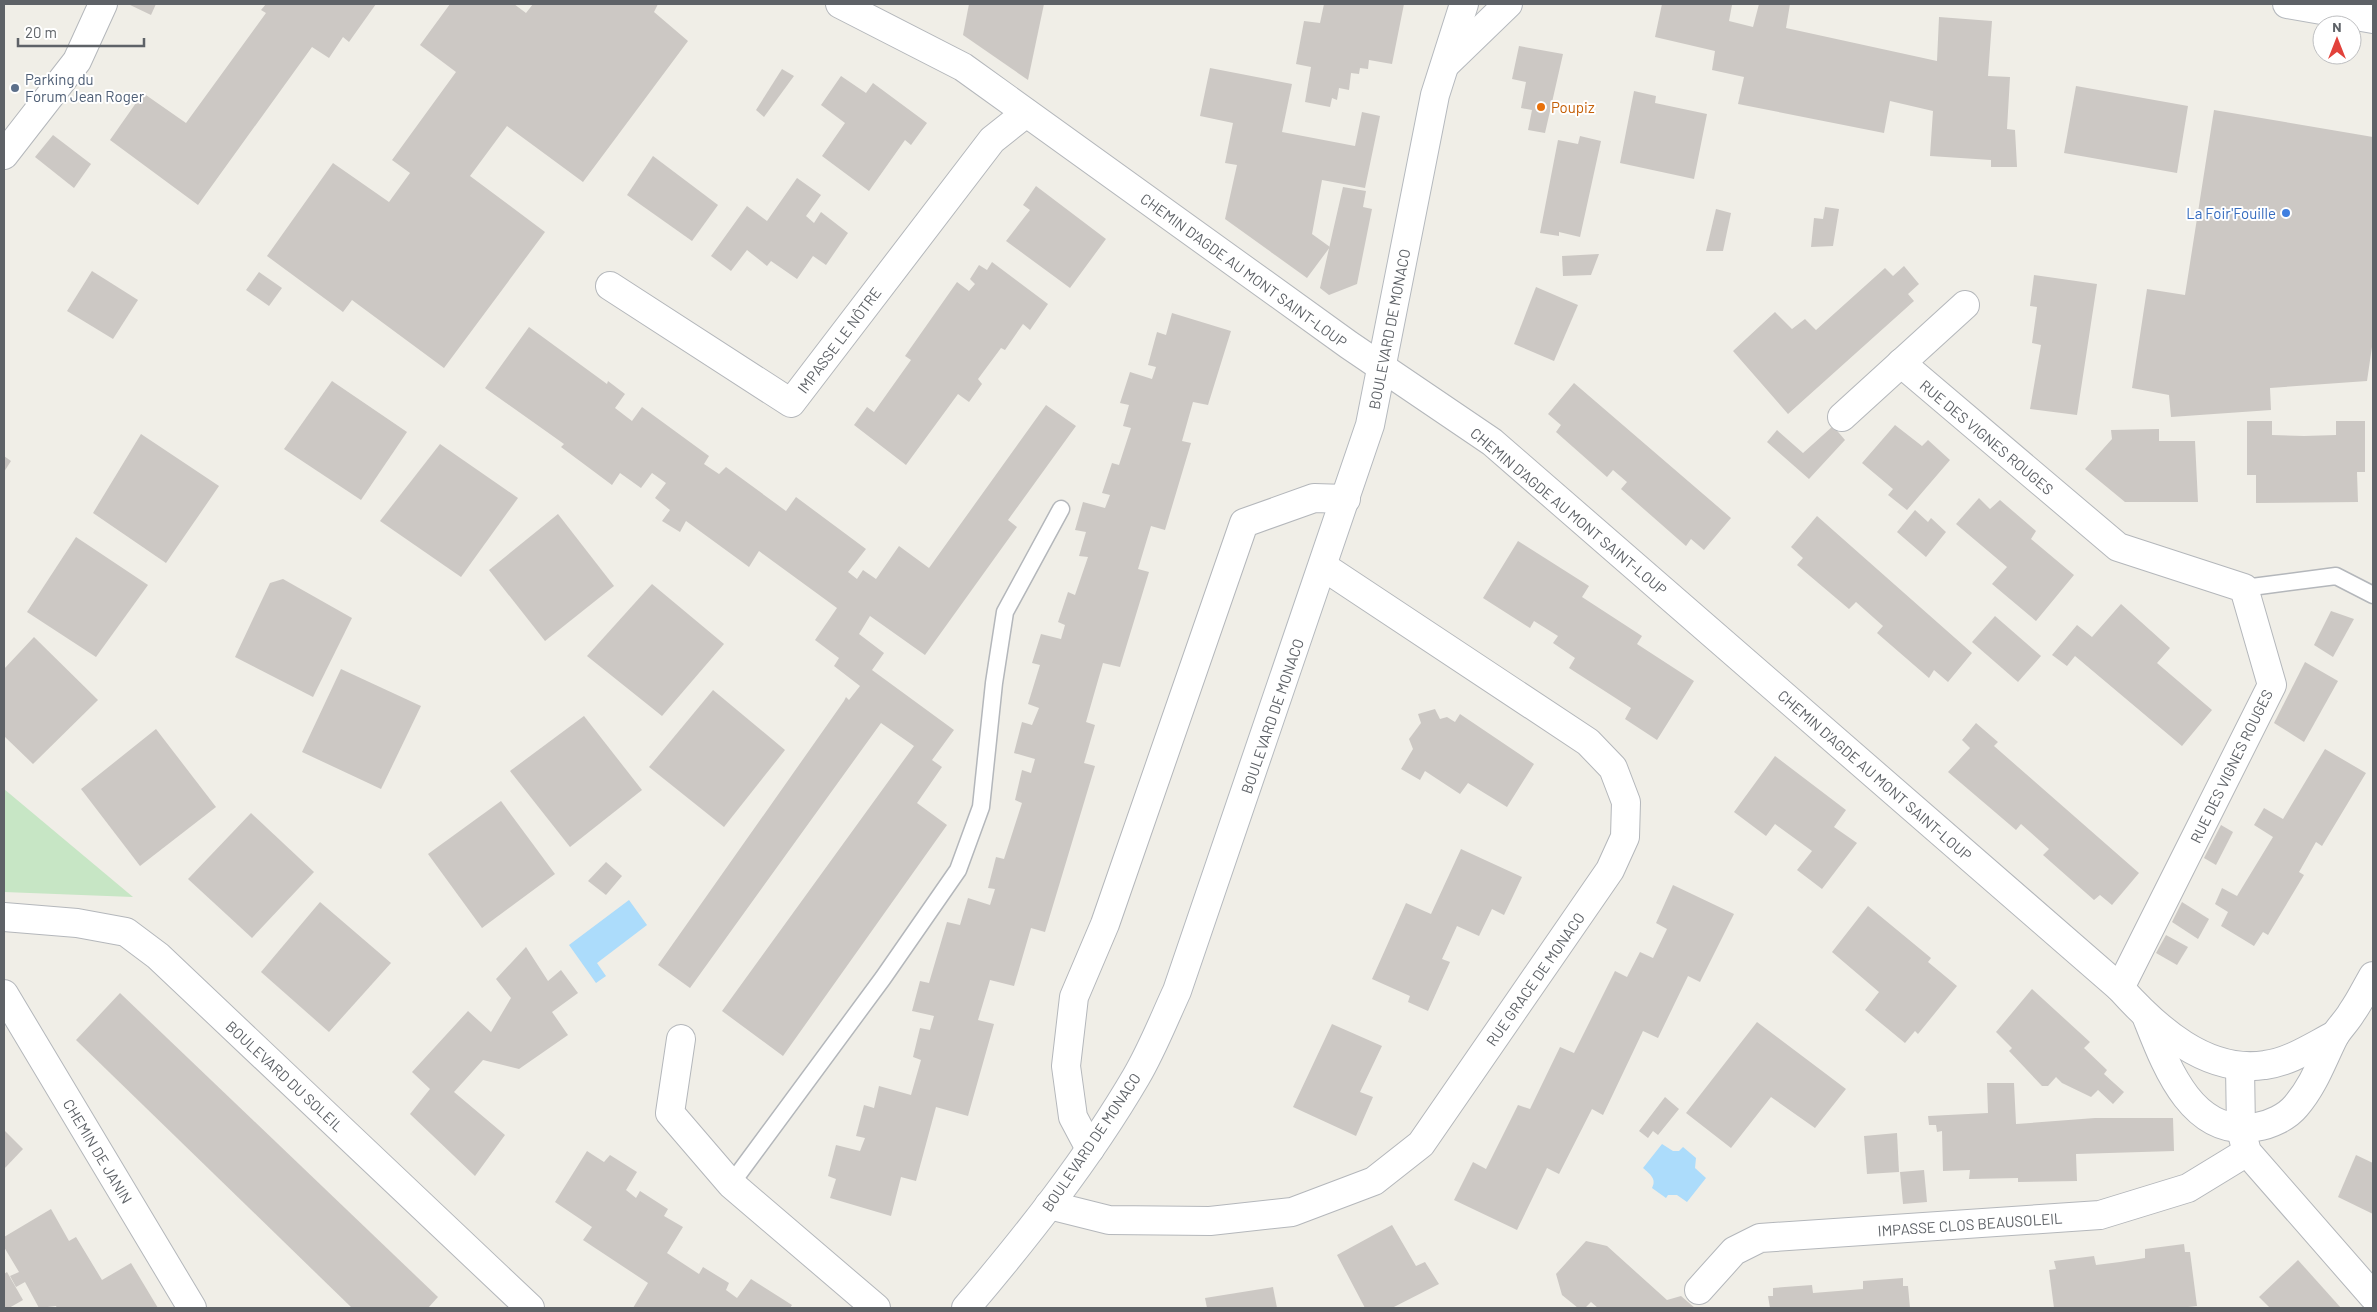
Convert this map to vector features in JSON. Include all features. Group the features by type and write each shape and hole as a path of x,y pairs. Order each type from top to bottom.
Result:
{"street":[{"path":"4,155 77,61 103,4"},
{"name":"CHEMIN D'AGDE AU MONT SAINT-LOUP","path":"840,4 962,67 1382,368 1492,442 2120,988 2147,1018 2213,1061 2240,1067 2267,1065 2291,1058 2335,1035"},
{"name":"BOULEVARD DE MONACO","path":"966,1308 1049,1205 1090,1149 1137,1076 1177,991 1324,567 1370,425 1435,96 1464,4"},
{"name":"BOULEVARD DE MONACO","path":"1444,66 1508,4"},
{"path":"2287,4 2373,19"},
{"name":"IMPASSE LE NÔTRE","path":"610,286 791,403 992,140 1026,113"},
{"path":"1842,417 1965,305"},
{"name":"RUE DES VIGNES ROUGES","path":"1901,363 2118,547 2244,588 2272,685 2120,988"},
{"path":"1090,1149 1073,1117 1066,1066 1074,997 1106,924 1244,523 1314,498 1346,499"},
{"name":"RUE GRACE DE MONACO","path":"1049,1205 1109,1220 1210,1221 1292,1212 1374,1181 1421,1144 1610,870 1625,837 1626,802 1613,768 1588,742 1324,567"},
{"name":"BOULEVARD DU SOLEIL","path":"4,917 77,923 126,932 158,956 530,1308"},
{"path":"2244,1141 2295,1108 2314,1081 2335,1035 2352,1013 2373,976"},
{"name":"CHEMIN DE JANIN","path":"4,994 192,1308"},
{"name":"CHEMIN D'AGDE AU MONT SAINT-LOUP","path":"2147,1018 2167,1070 2188,1098 2213,1123 2244,1141"},
{"path":"681,1039 670,1113 731,1184 876,1308"},
{"path":"2240,1067 2244,1141 2373,1296"},
{"name":"IMPASSE CLOS BEAUSOLEIL","path":"1699,1290 1734,1251 1760,1238 2100,1215 2188,1188 2244,1141"}],"lane":[{"path":"731,1184 883,978 958,870 981,807 994,684 1005,612 1061,509"},
{"path":"2244,588 2336,576 2373,596"}],"green space":[{"path":"4,789 133,897 4,892"}],"water":[{"path":"629,900 647,925 597,963 606,976 596,983 569,945"},
{"path":"1662,1144 1673,1151 1679,1151 1683,1147 1696,1158 1695,1168 1706,1178 1687,1202 1677,1195 1668,1195 1666,1198 1652,1188 1653,1179 1643,1168"}],"building":[{"path":"128,4 156,4 151,15"},
{"path":"266,4 376,4 349,42 343,37 329,58 312,47 198,205 110,140 143,93 186,123 266,13 261,10"},
{"path":"450,4 514,4 526,13 533,4 658,4 654,12 688,41 583,182 507,126 470,176 545,232 444,368 352,300 343,312 267,256 333,163 389,202 410,173 392,160 456,72 420,45"},
{"path":"969,4 1044,4 1028,80 963,35"},
{"path":"1324,4 1404,4 1392,64 1369,60 1368,69 1360,68 1359,74 1351,73 1349,90 1339,88 1337,100 1332,98 1330,107 1305,102 1311,67 1296,64 1304,21 1320,23"},
{"path":"1662,4 1732,5 1729,21 1753,27 1759,4 1790,4 1786,28 1937,61 1939,17 1992,21 1988,76 2010,77 2007,129 2015,130 2017,167 1991,167 1991,160 1930,156 1933,111 1890,101 1884,133 1738,104 1744,77 1712,70 1715,51 1655,37"},
{"path":"1519,46 1563,54 1545,133 1528,130 1532,110 1521,108 1526,82 1512,79"},
{"path":"1210,68 1292,84 1282,132 1355,146 1362,112 1380,116 1365,188 1322,180 1312,234 1330,247 1307,278 1225,219 1237,165 1225,163 1233,123 1200,116"},
{"path":"782,69 794,76 764,117 756,110"},
{"path":"841,76 866,93 873,83 927,123 911,145 905,140 869,191 822,156 845,123 821,105"},
{"path":"2076,86 2188,106 2177,173 2064,153"},
{"path":"1634,91 1656,96 1655,103 1707,114 1694,179 1620,163"},
{"name":"La Foir'Fouille","path":"2214,110 2373,137 2373,340 2367,381 2270,388 2271,410 2171,417 2169,395 2132,388 2147,289 2185,295"},
{"path":"53,135 91,164 74,188 35,157"},
{"path":"1580,136 1601,141 1580,237 1559,232 1559,236 1540,233 1558,140 1578,144"},
{"path":"653,156 718,205 692,241 627,195"},
{"path":"797,178 821,195 806,216 814,223 821,212 848,233 826,265 813,256 797,279 771,261 767,266 747,250 731,271 711,256 747,206 767,221"},
{"path":"1036,186 1106,239 1070,288 1006,241 1030,210 1023,205"},
{"path":"1343,187 1366,191 1363,207 1372,209 1357,284 1329,295 1320,288"},
{"path":"1825,207 1839,209 1833,246 1811,247 1814,218 1823,219"},
{"path":"1716,209 1731,213 1723,251 1706,251"},
{"path":"1599,254 1591,275 1563,276 1562,256"},
{"path":"992,262 1048,304 1030,330 1023,324 1005,350 1001,348 978,379 982,384 969,402 958,394 906,465 854,425 867,407 874,412 911,360 905,356 957,282 969,291 975,284 970,279 979,265 987,270"},
{"path":"1904,266 1919,284 1908,294 1914,301 1788,414 1733,351 1775,312 1792,329 1805,319 1816,330 1885,268 1893,276"},
{"path":"92,271 138,300 113,339 67,311"},
{"path":"259,272 282,288 269,306 246,290"},
{"path":"2034,275 2097,284 2077,415 2030,409 2041,345 2032,343 2037,307 2030,306"},
{"path":"1536,287 1578,305 1554,361 1514,344"},
{"path":"1172,313 1231,331 1208,405 1193,402 1182,441 1191,443 1165,530 1151,526 1138,569 1149,572 1120,667 1103,663 1086,722 1095,725 1084,763 1095,766 1045,932 1031,928 1014,986 990,980 978,1020 994,1024 968,1116 936,1107 916,1181 901,1177 891,1216 830,1198 836,1179 828,1176 836,1145 860,1151 865,1138 856,1136 864,1105 874,1108 879,1086 911,1095 921,1060 913,1057 920,1028 930,1030 934,1016 912,1011 920,981 929,983 947,922 960,925 968,898 990,905 995,889 988,888 996,857 1004,859 1022,803 1015,800 1022,770 1031,773 1035,759 1014,753 1022,722 1032,725 1039,708 1028,704 1040,665 1032,663 1041,634 1061,639 1065,625 1058,622 1068,592 1075,595 1088,557 1079,556 1086,532 1075,530 1083,502 1105,508 1110,495 1102,493 1112,463 1119,465 1131,428 1123,426 1129,405 1120,403 1130,372 1152,379 1156,367 1148,365 1157,332 1166,335"},
{"path":"529,327 607,384 608,381 625,394 615,408 632,421 642,407 709,456 704,464 719,474 726,467 786,511 796,497 866,549 848,572 857,579 863,570 876,579 899,546 929,568 1046,405 1076,426 1008,520 1017,527 925,655 870,616 859,634 884,653 872,670 954,730 932,760 942,767 917,803 947,825 783,1056 722,1011 914,746 881,723 690,988 658,965 846,697 849,700 860,686 834,666 839,658 815,640 837,608 759,551 749,567 686,521 680,532 662,521 670,510 655,498 666,483 652,473 641,488 620,473 612,485 561,447 564,444 485,388"},
{"path":"332,381 407,432 361,500 284,449"},
{"path":"1574,383 1731,518 1704,550 1691,539 1686,546 1621,489 1627,482 1613,470 1607,477 1556,432 1561,425 1548,414"},
{"path":"2247,421 2272,421 2272,435 2304,436 2336,435 2336,421 2365,421 2365,472 2357,472 2358,502 2256,503 2256,475 2247,475"},
{"path":"1895,425 1922,446 1928,440 1950,460 1907,510 1888,495 1893,489 1862,463"},
{"path":"1833,426 1845,440 1809,479 1767,442 1777,430 1803,453"},
{"path":"2159,429 2159,441 2195,441 2198,502 2125,502 2085,469 2112,439 2111,430"},
{"path":"141,434 219,486 166,563 93,513"},
{"path":"440,444 518,498 461,577 380,521"},
{"path":"4,456 11,461 4,472"},
{"path":"1979,498 1990,509 2000,500 2036,531 2031,539 2074,575 2036,621 1992,584 2007,567 1956,524"},
{"path":"1915,510 1928,522 1931,518 1946,532 1926,557 1897,532"},
{"path":"558,514 614,586 545,641 489,570"},
{"path":"1817,516 1972,653 1948,682 1934,670 1929,678 1877,633 1883,626 1856,602 1849,609 1797,565 1803,558 1791,547"},
{"path":"76,537 148,585 96,657 27,612"},
{"path":"1518,541 1589,586 1582,597 1642,636 1637,644 1694,681 1657,740 1625,719 1631,708 1569,668 1575,658 1553,643 1558,636 1534,621 1530,628 1483,598"},
{"path":"283,579 352,618 313,697 235,657 270,583"},
{"path":"652,584 724,644 662,716 587,656"},
{"path":"2121,604 2170,648 2157,663 2212,710 2182,746 2075,656 2067,666 2052,655 2077,625 2092,637"},
{"path":"2331,611 2354,619 2333,657 2314,645"},
{"path":"1995,616 2041,656 2018,682 1972,642"},
{"path":"34,637 98,700 33,764 4,736 4,669"},
{"path":"2305,662 2338,681 2304,742 2274,723"},
{"path":"341,669 421,706 381,789 302,752"},
{"path":"713,690 785,750 724,827 649,767"},
{"path":"1435,709 1440,719 1447,717 1455,722 1460,714 1534,764 1507,807 1468,783 1460,794 1425,771 1420,780 1401,769 1413,749 1409,739 1421,723 1418,714"},
{"path":"584,716 642,790 570,847 510,771"},
{"path":"1976,723 1998,742 1994,746 2139,873 2112,905 2100,895 2094,900 2043,855 2049,849 2021,824 2016,830 1948,772 1970,748 1962,740"},
{"path":"156,729 216,807 140,866 81,789"},
{"path":"2325,749 2366,773 2322,846 2316,842 2299,872 2304,875 2268,935 2263,932 2254,946 2221,926 2228,912 2215,904 2222,888 2237,896 2273,837 2254,825 2264,808 2283,819"},
{"path":"1775,756 1846,810 1834,827 1857,843 1822,889 1797,870 1812,851 1775,824 1766,836 1734,812"},
{"path":"501,801 555,874 482,928 428,854"},
{"path":"251,813 314,872 252,938 188,879"},
{"path":"2221,825 2233,832 2216,865 2204,858"},
{"path":"1461,849 1522,877 1504,915 1492,909 1479,936 1457,926 1442,959 1450,962 1428,1011 1408,1002 1410,996 1372,979 1406,903 1431,914"},
{"path":"606,862 622,876 606,895 588,881"},
{"path":"1673,885 1734,914 1700,982 1688,976 1658,1038 1643,1031 1603,1115 1592,1109 1559,1174 1547,1168 1517,1230 1454,1200 1473,1162 1486,1169 1518,1105 1530,1109 1560,1047 1574,1053 1615,971 1627,977 1640,952 1653,958 1667,929 1656,923"},
{"path":"320,902 391,963 329,1032 261,972"},
{"path":"2182,902 2209,919 2198,939 2172,922"},
{"path":"1868,906 1931,958 1928,962 1957,986 1918,1034 1915,1031 1905,1043 1865,1010 1879,992 1832,952"},
{"path":"2166,935 2188,947 2177,965 2156,953"},
{"path":"526,947 548,981 561,970 578,993 552,1012 568,1035 519,1069 483,1060 454,1092 505,1135 475,1176 410,1114 430,1089 412,1072 468,1011 491,1032 511,998 496,979"},
{"path":"2032,989 2090,1042 2084,1048 2107,1070 2104,1074 2124,1092 2113,1104 2098,1090 2091,1097 2062,1083 2056,1077 2048,1086 2042,1086 2009,1051 2012,1048 1996,1032"},
{"path":"120,993 438,1297 428,1308 352,1308 76,1040"},
{"path":"1757,1022 1846,1089 1815,1128 1771,1097 1731,1148 1686,1113"},
{"path":"1332,1024 1382,1046 1360,1092 1373,1097 1356,1136 1293,1107"},
{"path":"1987,1083 2014,1083 2016,1124 2095,1118 2173,1118 2174,1151 2076,1154 2077,1181 2018,1182 2018,1178 1969,1179 1970,1170 1943,1171 1942,1131 1937,1132 1936,1125 1929,1125 1928,1116 1988,1113"},
{"path":"1665,1097 1679,1109 1658,1135 1653,1131 1648,1138 1639,1131"},
{"path":"4,1130 23,1149 4,1169"},
{"path":"1897,1133 1899,1172 1867,1174 1864,1136"},
{"path":"587,1151 604,1162 610,1155 637,1172 626,1190 636,1198 640,1191 668,1209 664,1216 683,1227 667,1253 699,1274 703,1267 729,1283 726,1290 737,1298 751,1279 792,1305 790,1308 633,1308 648,1283 583,1240 592,1227 555,1202"},
{"path":"2356,1155 2373,1163 2373,1214 2338,1197"},
{"path":"1924,1170 1927,1202 1903,1204 1900,1172"},
{"path":"51,1209 69,1241 76,1237 102,1280 131,1263 158,1308 57,1308 56,1306 39,1308 25,1282 16,1287 10,1276 19,1272 4,1247 4,1237"},
{"path":"1392,1225 1416,1266 1425,1262 1439,1284 1392,1308 1365,1308 1337,1255"},
{"path":"1586,1241 1607,1246 1667,1300 1681,1296 1695,1308 1598,1308 1591,1302 1585,1308 1578,1308 1562,1295 1556,1274"},
{"path":"2184,1244 2185,1252 2190,1252 2197,1306 2179,1308 2054,1308 2049,1270 2056,1269 2054,1261 2094,1256 2096,1265 2120,1262 2145,1258 2145,1249"},
{"path":"2298,1260 2341,1308 2270,1308 2259,1297"},
{"path":"7,1272 23,1300 9,1308 4,1308 4,1274"},
{"path":"1903,1278 1903,1286 1908,1286 1910,1308 1770,1308 1768,1296 1773,1296 1773,1288 1812,1285 1813,1293 1863,1289 1863,1281"},
{"path":"1273,1287 1277,1308 1207,1308 1205,1298"}],"place":[{"name":"Parking du Forum Jean Roger","path":"15,88"},
{"name":"Poupiz","path":"1541,107"},
{"name":"La Foir'Fouille","path":"2286,213"}]}
